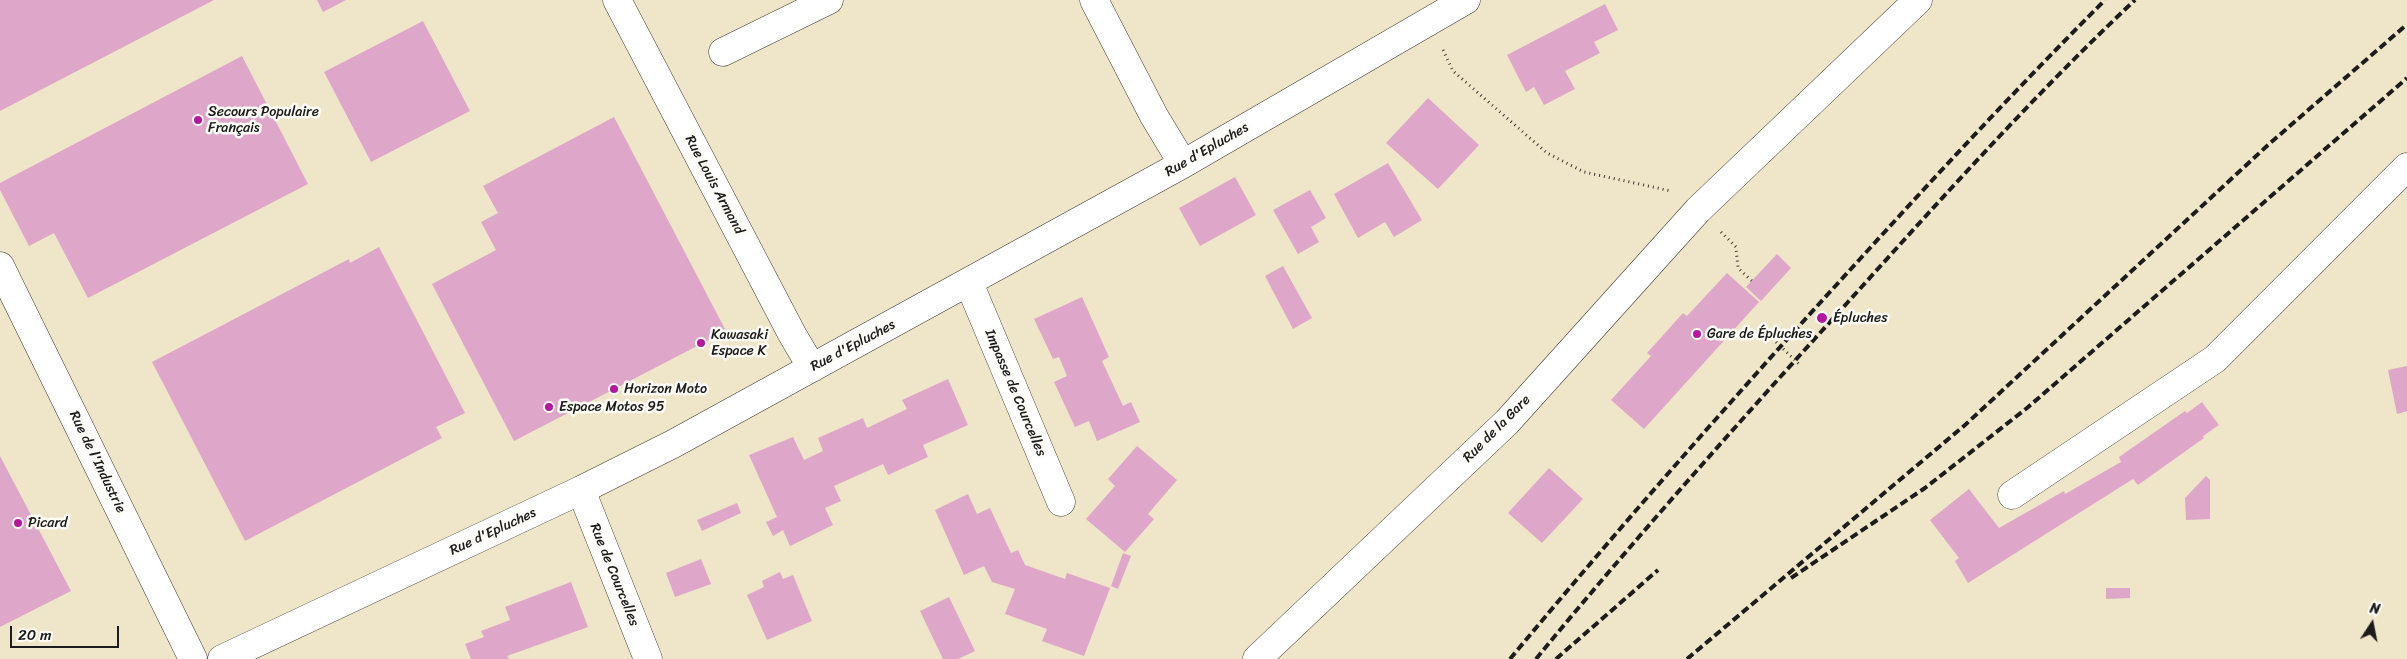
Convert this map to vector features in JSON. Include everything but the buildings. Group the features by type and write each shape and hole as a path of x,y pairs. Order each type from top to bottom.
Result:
{"street":[{"name":"Rue Louis Armand","path":"617,0 792,334 812,368"},
{"path":"723,52 829,0"},
{"path":"1094,0 1154,116 1184,164"},
{"name":"Rue d'Epluches","path":"222,659 581,490 673,444 1184,164 1428,20 1466,0"},
{"name":"Rue de la Gare","path":"1257,659 1507,422 1722,185 1918,0"},
{"path":"2012,495 2215,359 2407,167"},
{"name":"Rue de l'Industrie","path":"0,266 193,659"},
{"name":"Impasse de Courcelles","path":"968,283 1061,502"},
{"name":"Rue de Courcelles","path":"581,490 648,659"}],"path":[{"path":"1428,20 1453,71 1547,153 1584,172 1672,191"},
{"path":"1776,342 1801,366"}],"railway":[{"path":"1510,659 1639,507 1815,308 1981,128 2105,0"},
{"path":"1536,659 1690,479 1918,225 2024,110 2135,0"},
{"path":"1687,659 1965,425 2268,145 2405,26"},
{"path":"1791,578 1925,488 2027,408 2407,78"},
{"path":"1556,659 1658,570"}],"place":[{"name":"Secours Populaire Français","path":"198,120"},
{"name":"Épluches","path":"1822,318"},
{"name":"Gare de Épluches","path":"1697,334"},
{"name":"Kawasaki Espace K","path":"701,343"},
{"name":"Horizon Moto","path":"614,389"},
{"name":"Espace Motos 95","path":"549,407"},
{"name":"Picard","path":"18,523"}]}
